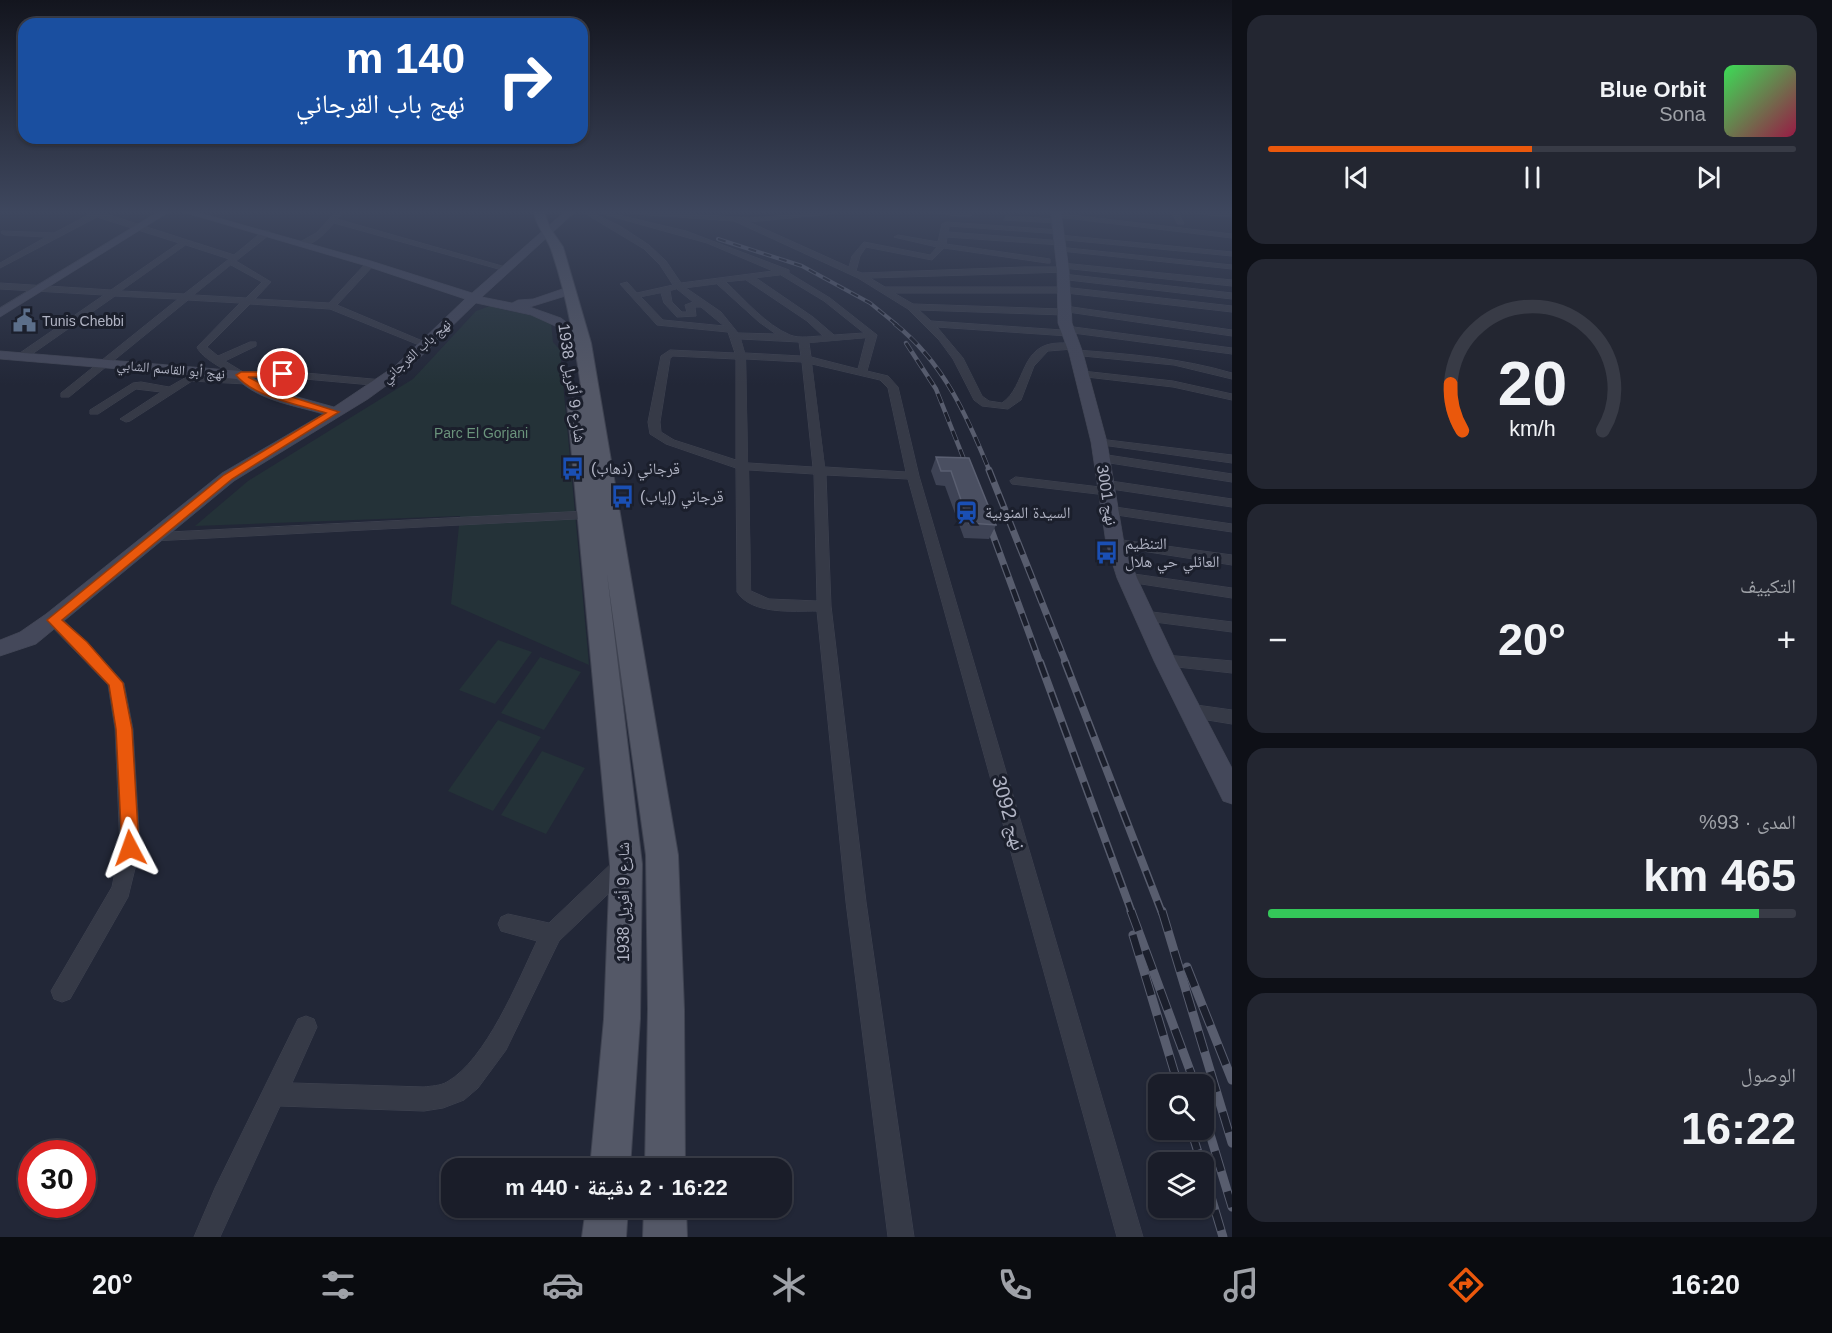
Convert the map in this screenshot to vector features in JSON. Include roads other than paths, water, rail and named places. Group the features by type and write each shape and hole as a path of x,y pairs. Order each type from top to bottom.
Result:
{"main road":[{"name":"شارع 9 أفريل 1938","path":"555,270 585,354 662,855 666,1009 665,1158"},
{"name":"شارع 9 أفريل 1938","path":"563,293 564,326 569,345 589,515 626,864 622,1019 611,1158"}],"street":[{"path":"0,313 70,270"},
{"path":"21,357 145,270"},
{"path":"65,395 222,270"},
{"path":"244,378 216,361 203,351 202,347 265,284 266,280 250,270"},
{"path":"331,306 365,270"},
{"path":"388,270 471,296 550,316 564,326"},
{"name":"نهج باب القرجاني","path":"0,648 28,638 53,620 228,477 383,383 428,345 471,296 503,270"},
{"path":"667,270 679,286 735,332 741,357 744,592 753,601 762,603 824,606"},
{"path":"779,270 800,280 872,335"},
{"path":"849,270 911,307 930,324 958,358 978,398 991,406 1008,405 1017,398 1029,365 1045,348 1051,346 1063,273"},
{"path":"861,276 1008,270"},
{"path":"1032,270 1232,296"},
{"path":"911,307 1078,270"},
{"path":"885,290 1094,270"},
{"path":"930,324 1063,273 1155,270"},
{"path":"636,296 718,280 786,273"},
{"path":"1063,273 1232,283"},
{"path":"1063,273 1228,320"},
{"path":"1063,273 1228,320"},
{"path":"1063,273 1227,350"},
{"path":"1063,273 1171,361 1232,369"},
{"name":"نهج 3001","path":"1063,273 1082,374 1100,450 1107,510 1115,543 1127,578 1165,661 1232,793"},
{"path":"748,277 810,319 833,339"},
{"path":"718,280 762,320 799,345 862,372 872,335"},
{"path":"624,284 660,323 735,332 799,345"},
{"path":"0,286 331,306 428,345"},
{"path":"665,289 668,303 680,315 693,314 689,306 703,304"},
{"path":"471,296 500,302 528,304 563,293"},
{"path":"1228,320 1227,350 1212,365 1210,380 1232,388"},
{"path":"872,335 833,339 741,357 675,353 666,355 654,422 656,434 742,466 913,476"},
{"path":"216,361 253,344"},
{"path":"799,345 820,472 824,606 856,902 901,1237"},
{"name":"نهج أبو القاسم الشابي","path":"0,355 244,378 276,395 334,412"},
{"path":"1212,365 1232,376"},
{"name":"نهج 3092","path":"862,372 888,380 893,387 913,476 1130,1237"},
{"path":"126,419 170,390 195,377 244,378 283,374 383,383"},
{"path":"1082,374 1173,384 1232,397"},
{"path":"94,412 125,390 136,386 170,390"},
{"path":"1100,450 1232,459"},
{"path":"1100,450 1232,478"},
{"path":"1016,482 1105,487 1232,503"},
{"path":"1107,510 1232,528"},
{"path":"153,537 589,515"},
{"path":"1115,543 1232,560"},
{"path":"1127,578 1232,592"},
{"path":"1144,616 1232,627"},
{"path":"53,620 82,646 116,683 124,729 130,848 121,890 62,991"},
{"path":"1165,661 1232,667"},
{"path":"1189,711 1232,717"},
{"path":"1212,757 1232,760"},
{"path":"273,1094 424,1099 446,1095 457,1090 484,1065 498,1042 552,934 626,864"},
{"path":"508,924 552,934"},
{"path":"207,1237 306,1027"}],"railway":[{"path":"809,270 870,303 897,325"},
{"path":"895,324 912,339 941,373 963,411 990,472"},
{"path":"906,343 936,389 969,472"},
{"path":"969,470 970,474"},
{"path":"989,470 1066,663"},
{"path":"986,516 1040,663"},
{"path":"1040,662 1132,913"},
{"path":"1065,662 1162,913"},
{"path":"1131,911 1191,1074"},
{"path":"1162,911 1232,1143"},
{"path":"1133,935 1175,1074"},
{"path":"1187,967 1232,1080"},
{"path":"1194,1140 1198,1152"},
{"path":"1212,1140 1232,1207"},
{"path":"1214,1207 1223,1237"}],"place":[{"name":"Tunis Chebbi","path":"24,321"},
{"name":"قرجاني (ذهاب)","path":"573,468"},
{"name":"قرجاني (إياب)","path":"622,496"},
{"name":"السيدة المنوبية","path":"967,512"},
{"name":"التنظيم العائلي حي هلال","path":"1107,552"}],"park label":[{"name":"Parc El Gorjani","path":"481,433"}]}
